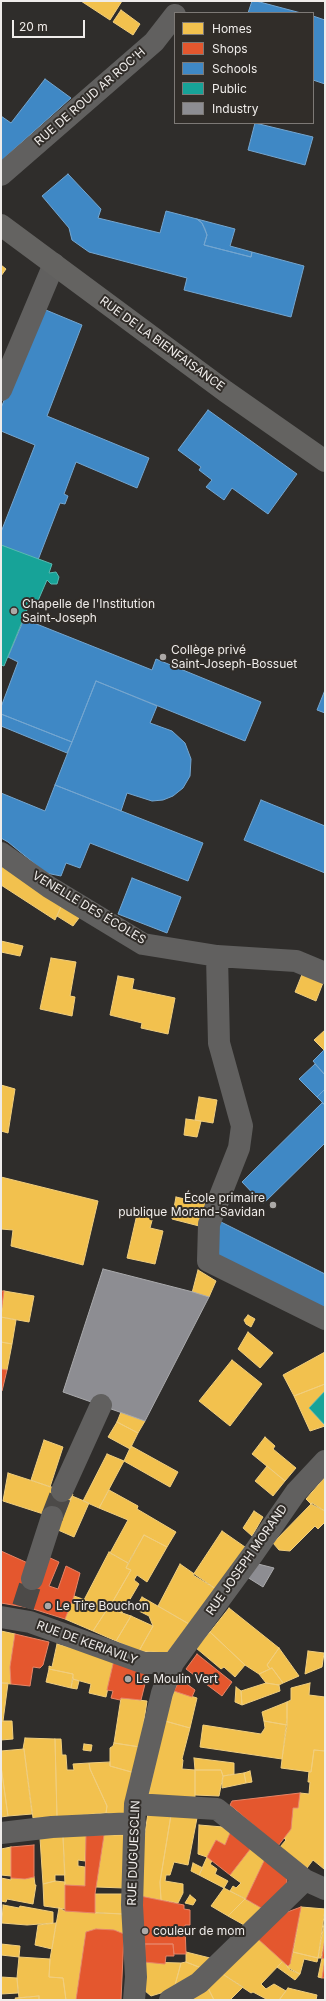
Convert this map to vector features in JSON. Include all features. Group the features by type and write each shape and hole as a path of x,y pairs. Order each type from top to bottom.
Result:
{"street":[{"name":"RUE DE ROUD AR ROC'H","path":"178,12 186,1"},
{"name":"RUE DE ROUD AR ROC'H","path":"1,175 154,42 174,17"},
{"name":"RUE DE LA BIENFAISANCE","path":"1,225 225,391 325,461"},
{"path":"1,390 54,264"},
{"name":"VENELLE DES ÉCOLES","path":"1,853 49,887 142,944 217,956 296,961 325,973"},
{"path":"217,956 220,1043 242,1126 239,1148 209,1224 208,1261 325,1319"},
{"path":"62,1491 101,1405"},
{"name":"RUE JOSEPH MORAND","path":"173,1663 253,1554 296,1492 325,1461"},
{"path":"32,1579 52,1517"},
{"name":"RUE DE KERIAVILY","path":"15,1615 30,1622 144,1663 173,1663"},
{"name":"RUE DUGUESCLIN","path":"134,2000 136,1977 132,1905 135,1813 162,1693 173,1663"},
{"path":"1,1833 52,1827 135,1813 217,1809 305,1880 325,1889"},
{"path":"170,2000 199,1983 305,1880"}],"building: Homes":[{"path":"81,1 122,1 110,20"},
{"path":"121,10 140,24 133,35 113,22"},
{"path":"1,265 6,269 1,276"},
{"path":"1,862 63,902 55,920 1,885"},
{"path":"63,902 82,914 73,926 57,916"},
{"path":"1,941 23,946 20,956 1,952"},
{"path":"51,958 76,962 70,996 75,997 72,1016 40,1009"},
{"path":"303,972 324,980 316,1001 295,992"},
{"path":"118,976 134,979 132,989 175,998 168,1034 141,1028 142,1023 110,1015"},
{"path":"325,1030 325,1049 324,1050 314,1040"},
{"path":"1,1085 15,1089 8,1133 1,1131"},
{"path":"199,1097 217,1100 213,1123 195,1120"},
{"path":"186,1119 201,1121 197,1137 184,1135"},
{"path":"1,1177 98,1201 83,1265 11,1246 13,1230 1,1229"},
{"path":"176,1197 211,1205 203,1227 172,1219"},
{"path":"138,1210 154,1213 150,1228 163,1231 155,1264 127,1258"},
{"path":"198,1270 216,1281 209,1297 192,1293"},
{"path":"4,1291 34,1296 29,1322 1,1317"},
{"path":"248,1315 255,1319 251,1327 246,1324 244,1320"},
{"path":"1,1317 16,1320 12,1344 1,1342"},
{"path":"248,1332 273,1353 260,1368 238,1349"},
{"path":"1,1342 12,1344 7,1370 1,1369"},
{"path":"325,1352 325,1384 294,1396 283,1375"},
{"path":"232,1360 262,1384 230,1426 199,1401"},
{"path":"325,1384 325,1391 309,1408 325,1426 310,1431 294,1396"},
{"path":"121,1412 145,1421 138,1433 117,1422"},
{"path":"117,1422 138,1433 130,1449 108,1437"},
{"path":"265,1437 275,1446 273,1449 296,1468 285,1481 252,1454"},
{"path":"44,1440 63,1447 50,1487 31,1480"},
{"path":"131,1446 178,1472 170,1487 124,1461"},
{"path":"107,1454 124,1461 99,1508 83,1501"},
{"path":"267,1466 285,1481 273,1496 255,1481"},
{"path":"8,1473 73,1494 62,1520 3,1501"},
{"path":"325,1477 325,1511 311,1504 306,1499"},
{"path":"109,1490 138,1506 137,1509 176,1532 167,1547 144,1535 128,1563 110,1553 128,1520 99,1508"},
{"path":"72,1496 89,1503 74,1537 58,1530"},
{"path":"312,1503 325,1511 325,1522 318,1529 315,1526 290,1551 279,1550 273,1543"},
{"path":"254,1511 263,1517 252,1536 243,1528"},
{"path":"222,1531 245,1547 216,1589 193,1575"},
{"path":"144,1535 167,1547 147,1582 137,1575 134,1580 139,1584 122,1613 109,1608 131,1570 126,1568"},
{"path":"109,1552 128,1563 126,1568 131,1570 109,1608 84,1600"},
{"path":"180,1564 216,1589 189,1624 158,1606"},
{"path":"74,1596 108,1608 93,1631 65,1619"},
{"path":"142,1597 189,1624 167,1653 139,1651 153,1626 149,1616 135,1609"},
{"path":"108,1608 131,1616 116,1641 93,1631"},
{"path":"229,1608 279,1648 267,1665 270,1669 259,1674 245,1665 210,1632"},
{"path":"131,1616 153,1626 139,1651 116,1641"},
{"path":"1,1631 15,1634 10,1667 11,1684 1,1683"},
{"path":"210,1632 245,1665 235,1677 224,1667 221,1669 196,1648"},
{"path":"57,1644 114,1660 106,1697 89,1693 91,1684 73,1679 73,1674 49,1669 49,1666 52,1667"},
{"path":"279,1648 299,1676 283,1683 272,1668 270,1669 267,1665"},
{"path":"308,1651 324,1653 322,1667 305,1674"},
{"path":"272,1668 283,1683 279,1685 266,1683 259,1674"},
{"path":"49,1669 73,1674 71,1688 46,1682"},
{"path":"73,1679 79,1681 77,1689 71,1688"},
{"path":"1,1683 8,1683 3,1721 1,1721"},
{"path":"266,1683 279,1685 280,1691 242,1705 241,1691"},
{"path":"310,1683 309,1695 325,1697 325,1751 314,1750 311,1772 281,1768 287,1718 287,1702 291,1700 291,1688"},
{"path":"236,1687 241,1691 242,1705 235,1702"},
{"path":"174,1691 197,1698 190,1728 165,1721"},
{"path":"121,1698 147,1701 140,1747 114,1743"},
{"path":"287,1702 287,1725 264,1721 262,1712"},
{"path":"1,1721 12,1721 13,1739 1,1740"},
{"path":"165,1721 190,1728 182,1759 182,1769 195,1770 195,1797 148,1796"},
{"path":"264,1721 287,1725 282,1759 200,1747 203,1725 261,1734 265,1728"},
{"path":"25,1738 55,1739 57,1817 33,1818 23,1749"},
{"path":"55,1739 61,1739 62,1755 66,1755 67,1770 74,1770 73,1764 89,1763 90,1769 107,1806 106,1813 57,1817"},
{"path":"114,1743 140,1747 135,1773 110,1766 110,1748"},
{"path":"84,1744 92,1745 91,1751 83,1750"},
{"path":"24,1749 32,1814 8,1816 1,1766 1,1751"},
{"path":"314,1750 325,1751 324,1869 313,1860 307,1868 280,1847 286,1840 284,1838 291,1829 293,1808 298,1808 300,1793 309,1794 309,1771 311,1772"},
{"path":"194,1758 234,1763 234,1774 223,1776 221,1770 195,1770"},
{"path":"110,1762 110,1766 135,1773 128,1815 106,1813 107,1806 90,1769 89,1763"},
{"path":"1,1766 8,1816 1,1817"},
{"path":"195,1770 221,1770 223,1776 219,1796 195,1795"},
{"path":"250,1771 252,1782 246,1783 244,1773"},
{"path":"244,1773 246,1783 222,1788 223,1776"},
{"path":"148,1813 171,1815 160,1882 161,1900 140,1896 140,1867"},
{"path":"171,1815 197,1818 188,1865 174,1862 170,1875 166,1875 165,1881 183,1884 183,1893 178,1903 161,1900 160,1882"},
{"path":"199,1825 223,1827 230,1833 225,1845 216,1840 207,1857 198,1854"},
{"path":"86,1835 85,1861 78,1860 78,1866 85,1867 85,1886 65,1885 63,1836"},
{"path":"104,1835 126,1835 124,1888 96,1887"},
{"path":"63,1836 65,1875 55,1875 55,1881 43,1884 40,1838"},
{"path":"11,1847 11,1876 1,1875 1,1849"},
{"path":"251,1848 265,1859 246,1899 230,1891 233,1886 236,1888 241,1883 230,1875"},
{"path":"207,1857 212,1861 210,1864 217,1869 215,1874 228,1881 224,1888 199,1875"},
{"path":"193,1863 203,1868 199,1875 191,1871"},
{"path":"34,1877 36,1885 33,1904 7,1899 6,1902 1,1901 1,1878 11,1880 11,1878 25,1879"},
{"path":"55,1881 65,1882 65,1909 44,1906 43,1884"},
{"path":"224,1888 245,1899 228,1916 211,1906"},
{"path":"95,1894 124,1894 124,1914 95,1913"},
{"path":"190,1895 196,1900 193,1905 185,1903"},
{"path":"245,1899 263,1909 246,1926 228,1916"},
{"path":"3,1905 19,1908 20,1906 53,1912 53,1923 27,1925 2,1923"},
{"path":"301,1907 325,1909 318,1958 293,1952"},
{"path":"59,1908 65,1911 124,1914 124,1934 114,1930 96,1929 86,1932 76,2000 66,2000 63,1978 49,1977 50,1959"},
{"path":"325,1918 325,1938 321,1958 318,1958"},
{"path":"56,1923 52,1949 35,1945 38,1925"},
{"path":"257,1938 283,1961 261,1984 266,1989 274,1984 286,1991 279,2000 268,2000 253,1992 251,1993 221,1973"},
{"path":"1,1944 20,1946 19,1957 1,1955"},
{"path":"186,1952 214,1959 204,1969 186,1962"},
{"path":"293,1952 318,1958 317,1962 304,1959 300,1974 287,1967 290,1964"},
{"path":"19,1957 50,1959 49,1977 63,1978 66,2000 39,2000 39,1996 19,1998 17,1978"},
{"path":"322,1958 325,1959 322,1978 318,1977"},
{"path":"283,1961 290,1970 300,1974 295,1980 277,1967"},
{"path":"144,1962 181,1963 174,1989 151,1996 144,1990"},
{"path":"186,1962 204,1969 174,1989 181,1963"},
{"path":"221,1973 243,1987 230,2000 214,2000 207,1986"},
{"path":"1,1977 17,1978 18,1993 1,1994"},
{"path":"207,1986 214,2000 191,2000"},
{"path":"288,1988 317,1995 316,2000 279,2000"},
{"path":"39,1996 39,2000 16,2000 15,1998"}],"building: Shops":[{"path":"1,1291 4,1291 1,1313"},
{"path":"1,1369 7,1370 2,1391 1,1391"},
{"path":"1,1551 30,1564 38,1580 30,1608 1,1603"},
{"path":"48,1557 59,1562 49,1586 58,1589 66,1566 80,1573 74,1596 65,1619 30,1608 38,1580"},
{"path":"15,1634 49,1642 43,1665 40,1668 33,1667 30,1686 11,1684 10,1667"},
{"path":"197,1654 232,1682 222,1696 186,1669"},
{"name":"Le Moulin Vert","path":"114,1660 148,1672 141,1700 121,1698 120,1700 111,1698 113,1691 107,1690"},
{"path":"180,1679 195,1690 192,1697 174,1691"},
{"path":"300,1793 298,1808 293,1808 291,1829 278,1846 230,1805 232,1801"},
{"path":"230,1833 251,1848 230,1875 207,1857 216,1840 225,1845"},
{"path":"86,1835 104,1835 95,1894 95,1913 65,1911 65,1885 85,1886"},
{"path":"34,1845 34,1877 25,1879 11,1878 11,1847"},
{"path":"265,1859 286,1876 287,1881 286,1885 263,1909 246,1899"},
{"path":"140,1896 184,1905 184,1909 190,1910 190,1925 185,1925 186,1954 174,1954 173,1944 143,1944"},
{"path":"301,1907 290,1964 288,1966 257,1938 279,1915"},
{"path":"96,1929 114,1930 124,1934 121,2000 76,2000 86,1932"},
{"path":"325,1938 325,1959 322,1958"},
{"path":"145,1944 173,1944 174,1956 166,1956 165,1964 144,1962"},
{"path":"325,1959 325,1978 322,1978"}],"building: Schools":[{"path":"252,1 256,1 297,12 248,12"},
{"path":"314,16 325,20 325,84 314,80"},
{"path":"45,79 71,98 1,161 1,116 11,123"},
{"path":"255,124 313,137 305,165 248,150"},
{"path":"68,174 101,209 98,218 160,233 166,211 197,219 202,223 207,235 204,245 251,257 252,252 304,266 291,317 184,290 187,278 89,252 72,240 69,228 42,196"},
{"path":"197,219 235,229 230,246 252,252 251,257 204,245 207,235 202,223"},
{"path":"41,308 82,325 47,416 149,458 137,488 76,462 64,494 68,496 65,504 60,503 38,560 1,545 1,532 35,445 1,431 1,408"},
{"path":"208,410 297,474 268,514 232,488 224,500 206,487 212,480 199,470 201,467 178,450"},
{"path":"24,619 152,670 156,659 261,702 245,741 96,681 72,742 1,714 1,707 18,662 8,657"},
{"path":"96,681 157,706 150,723 172,731 185,743 191,759 190,776 183,788 173,796 163,800 152,801 127,793 121,811 55,785"},
{"path":"325,690 325,713 317,710"},
{"path":"1,714 72,742 67,753 1,726"},
{"path":"55,785 203,843 188,881 90,843 80,868 66,863 61,876 46,873 1,838 1,793 45,811"},
{"path":"261,800 325,826 325,873 244,840"},
{"path":"132,878 181,897 167,933 118,914"},
{"path":"325,1049 325,1075 313,1061"},
{"path":"315,1064 325,1075 325,1089 317,1097 299,1079"},
{"path":"325,1089 325,1105 317,1097"},
{"path":"322,1103 325,1105 325,1143 263,1204 242,1182"},
{"path":"217,1220 325,1274 325,1311 215,1256"}],"building: Public":[{"name":"Chapelle de l'Institution Saint-Joseph","path":"1,545 52,564 49,573 56,572 59,577 57,584 51,584 47,580 37,603 31,600 4,666 1,665"},
{"path":"325,1391 325,1425 309,1408"}],"building: Industry":[{"path":"103,1269 209,1297 145,1421 63,1392"},
{"path":"258,1564 274,1568 263,1587 247,1577"}],"tunnel":[{"path":"52,1517 62,1491"},
{"path":"23,1607 32,1579"}],"place":[{"name":"Chapelle de l'Institution Saint-Joseph","path":"14,611"},
{"name":"Collège privé Saint-Joseph-Bossuet","path":"163,657"},
{"name":"École primaire publique Morand-Savidan","path":"273,1205"},
{"name":"Le Tire Bouchon","path":"48,1606"},
{"name":"Le Moulin Vert","path":"128,1679"},
{"name":"couleur de mom","path":"145,1931"}]}
